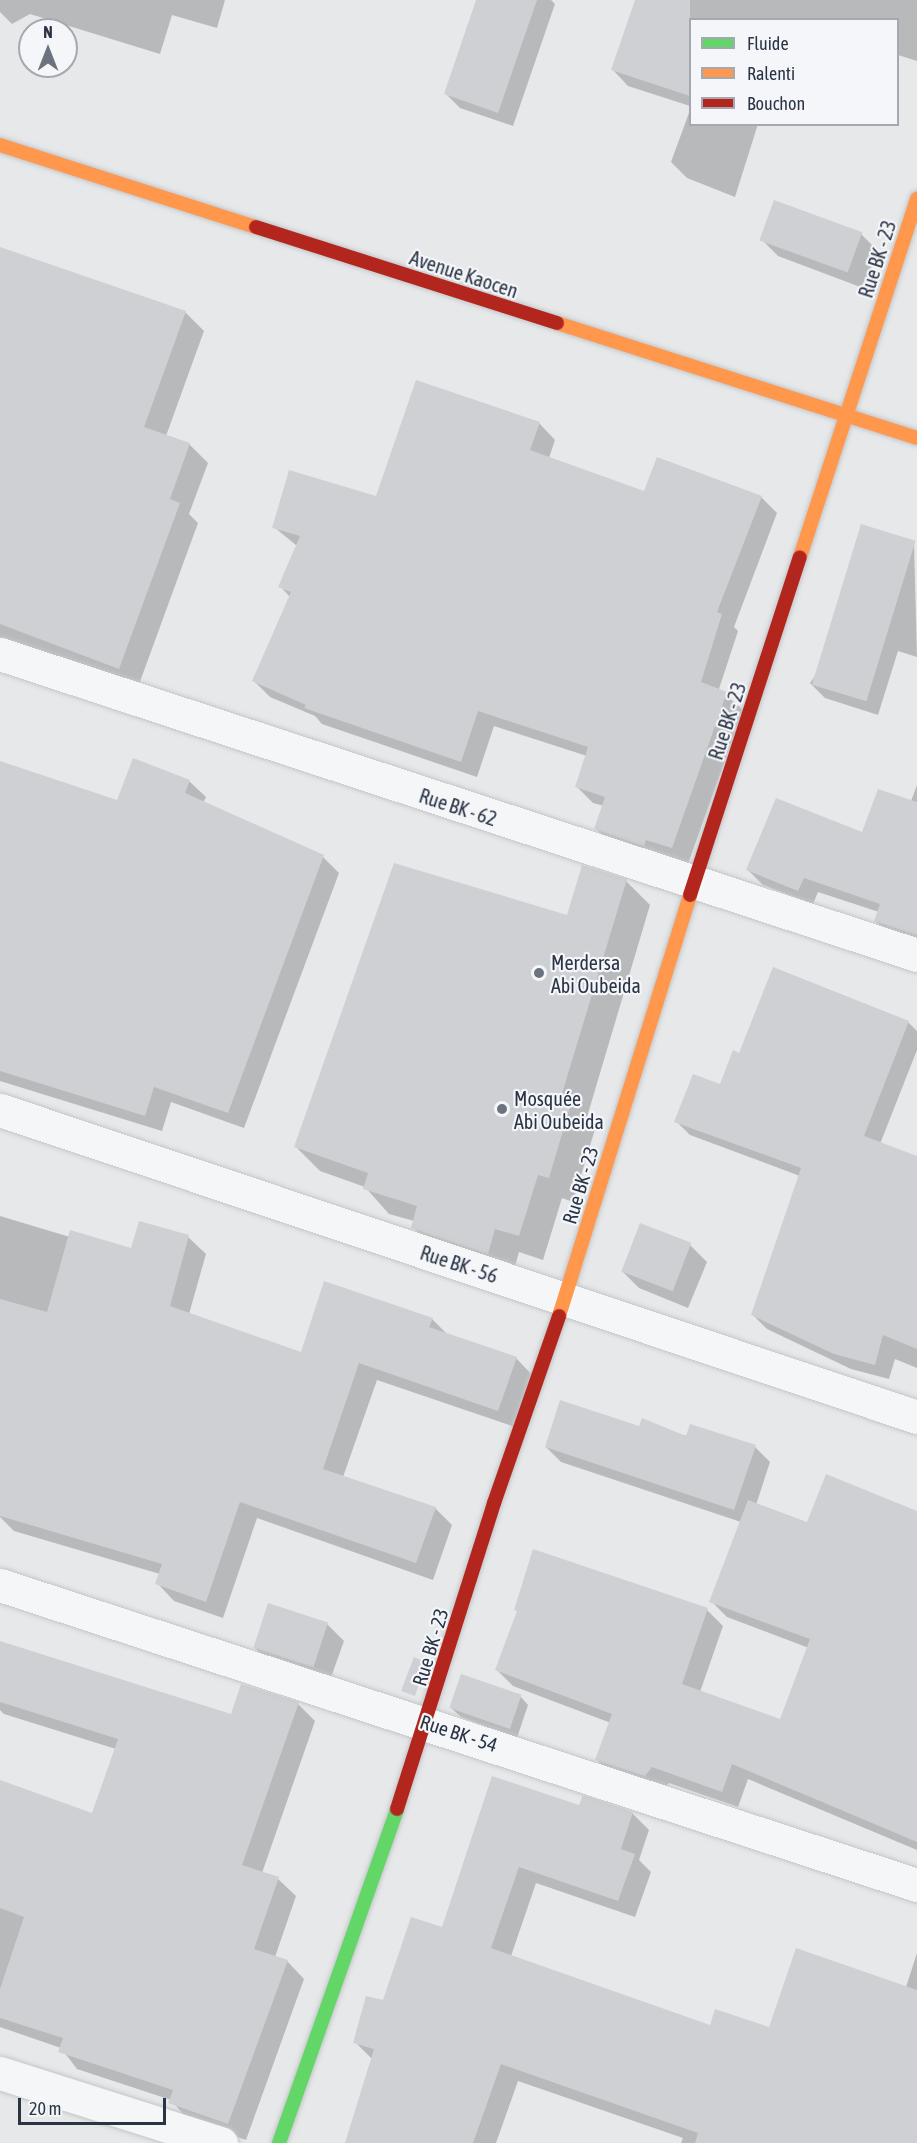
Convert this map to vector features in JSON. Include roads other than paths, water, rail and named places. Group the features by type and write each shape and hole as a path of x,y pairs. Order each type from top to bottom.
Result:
{"street":[{"name":"Avenue Kaocen","path":"0,145 917,438"},
{"name":"Rue BK - 23","path":"279,2143 427,1723 494,1503 565,1299 694,884 917,199"},
{"name":"Rue BK - 62","path":"0,654 694,884 917,955"},
{"name":"Rue BK - 56","path":"0,1110 917,1417"},
{"name":"Rue BK - 54","path":"0,1585 917,1884"},
{"path":"0,2073 221,2143"}],"place":[{"name":"Merdersa Abi Oubeida","path":"539,973"},
{"name":"Mosquée Abi Oubeida","path":"502,1109"}]}
